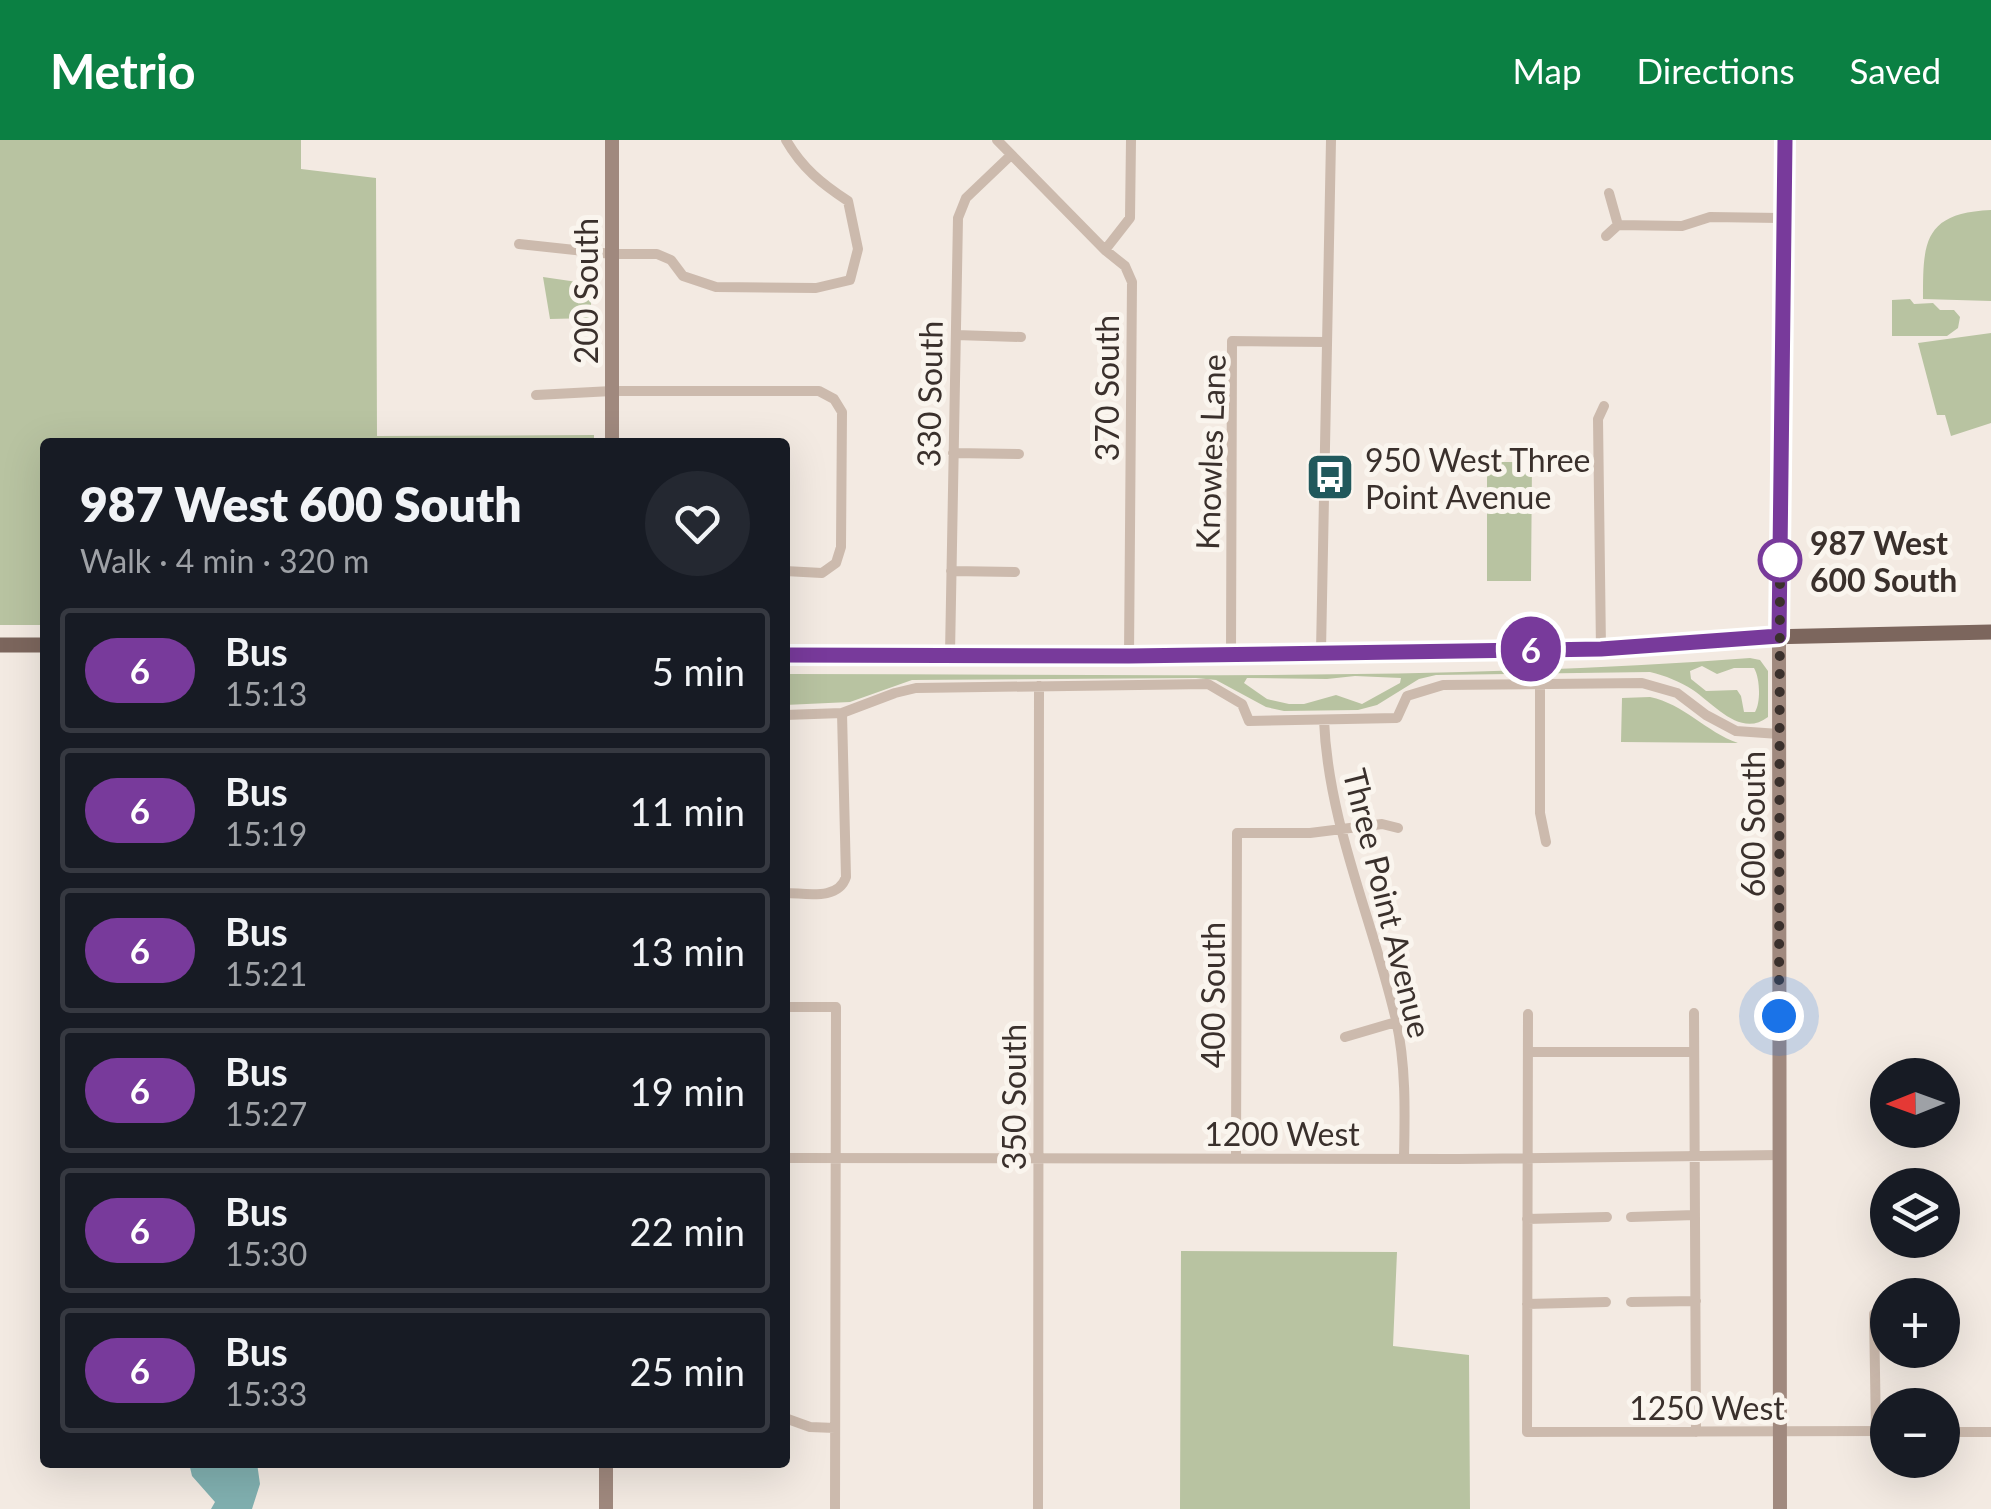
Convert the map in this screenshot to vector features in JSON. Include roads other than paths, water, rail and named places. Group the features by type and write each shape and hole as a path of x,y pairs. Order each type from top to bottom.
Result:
{"main road":[{"name":"200 South","path":"612,140 612,438"},
{"name":"600 South","path":"1780,1509 1779,636 1785,140"},
{"path":"790,656 1601,649 1779,636 1991,632"},
{"path":"0,645 40,645"},
{"path":"606,1468 606,1509"}],"street":[{"path":"519,244 612,254 657,254 671,260 684,276 716,287 816,288 850,280 858,249 848,202 822,185 801,164 786,140"},
{"name":"370 South","path":"997,140 1124,266 1132,282 1129,656"},
{"path":"1106,250 1130,218 1131,140"},
{"path":"1321,651 1330,140"},
{"name":"330 South","path":"950,654 960,207 1010,156"},
{"path":"1608,193 1618,226"},
{"path":"1606,236 1618,226 1682,226 1710,218 1784,218"},
{"path":"956,335 1021,337"},
{"name":"Knowles Lane","path":"1232,653 1232,341 1327,342"},
{"path":"536,395 612,391 820,392 834,399 842,412 841,546 836,563 822,574 790,571"},
{"path":"1601,649 1598,419 1604,406"},
{"path":"953,453 1019,454"},
{"path":"951,571 1016,572"},
{"path":"790,715 842,714 895,692 916,688 1208,684 1242,704 1249,721 1397,718 1407,696 1444,685 1659,686 1676,692 1706,716 1736,730 1779,734"},
{"path":"1540,684 1540,813 1546,842"},
{"name":"350 South","path":"1038,1509 1039,686"},
{"path":"790,893 834,893 846,877 842,714"},
{"name":"Three Point Avenue","path":"1324,720 1330,781 1396,1022 1404,1082 1404,1158"},
{"path":"1342,828 1382,824 1398,828"},
{"name":"400 South","path":"1236,1158 1237,833 1310,834 1342,828"},
{"path":"790,1007 836,1007 834,1509"},
{"path":"1694,1013 1696,1432"},
{"path":"1528,1014 1527,1304 1606,1302"},
{"path":"1345,1037 1396,1022"},
{"path":"1528,1052 1694,1052"},
{"name":"1200 West","path":"790,1158 1779,1155"},
{"path":"1631,1217 1695,1215"},
{"path":"1528,1218 1606,1217"},
{"path":"1632,1302 1696,1301"},
{"name":"1250 West","path":"1527,1304 1527,1432 1870,1431"},
{"path":"790,1420 810,1428 835,1428"},
{"path":"1960,1432 1991,1432"}],"water":[{"path":"190,1468 258,1468 260,1484 252,1509 211,1509 215,1502 192,1476"}],"place":[{"name":"950 West Three Point Avenue","path":"1330,477"},
{"name":"987 West 600 South","path":"1780,560"}]}
